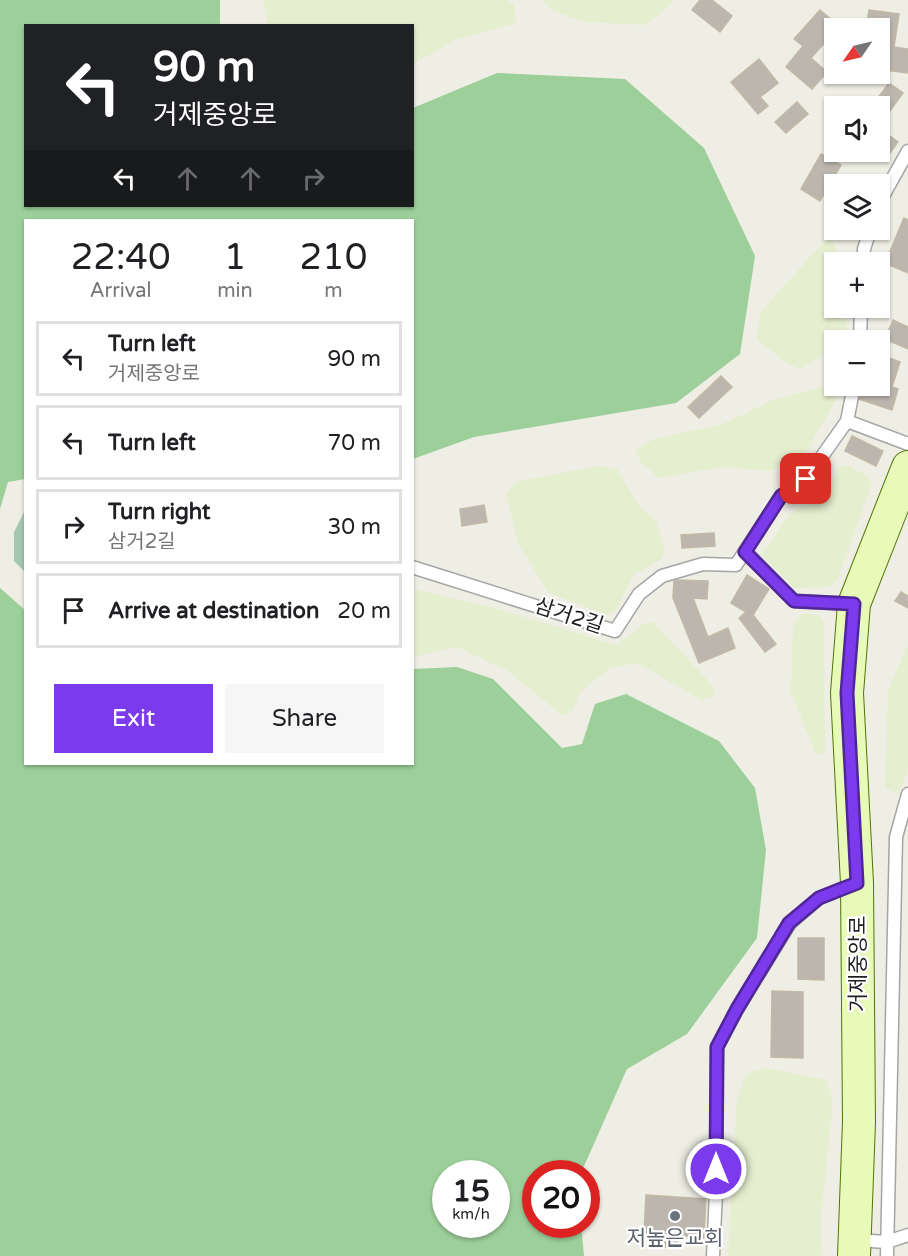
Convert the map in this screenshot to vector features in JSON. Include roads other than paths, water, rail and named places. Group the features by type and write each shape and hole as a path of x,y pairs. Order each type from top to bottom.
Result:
{"main road":[{"name":"거제중앙로","path":"854,1248 859,1122 857,883 847,693 854,604 908,467"}],"lane":[{"path":"890,183 908,151"},
{"name":"삼거2길","path":"414,568 615,631 639,594 662,576 703,564 736,565 781,496 806,479 847,421 852,396"},
{"path":"847,421 908,444"},
{"path":"745,552 794,601 854,604"},
{"path":"887,1256 896,837 908,794"},
{"path":"713,1256 717,1047 789,923 819,898 857,883"},
{"path":"854,1248 887,1242 908,1235"}],"place":[{"name":"저높은교회","path":"675,1216"}]}
